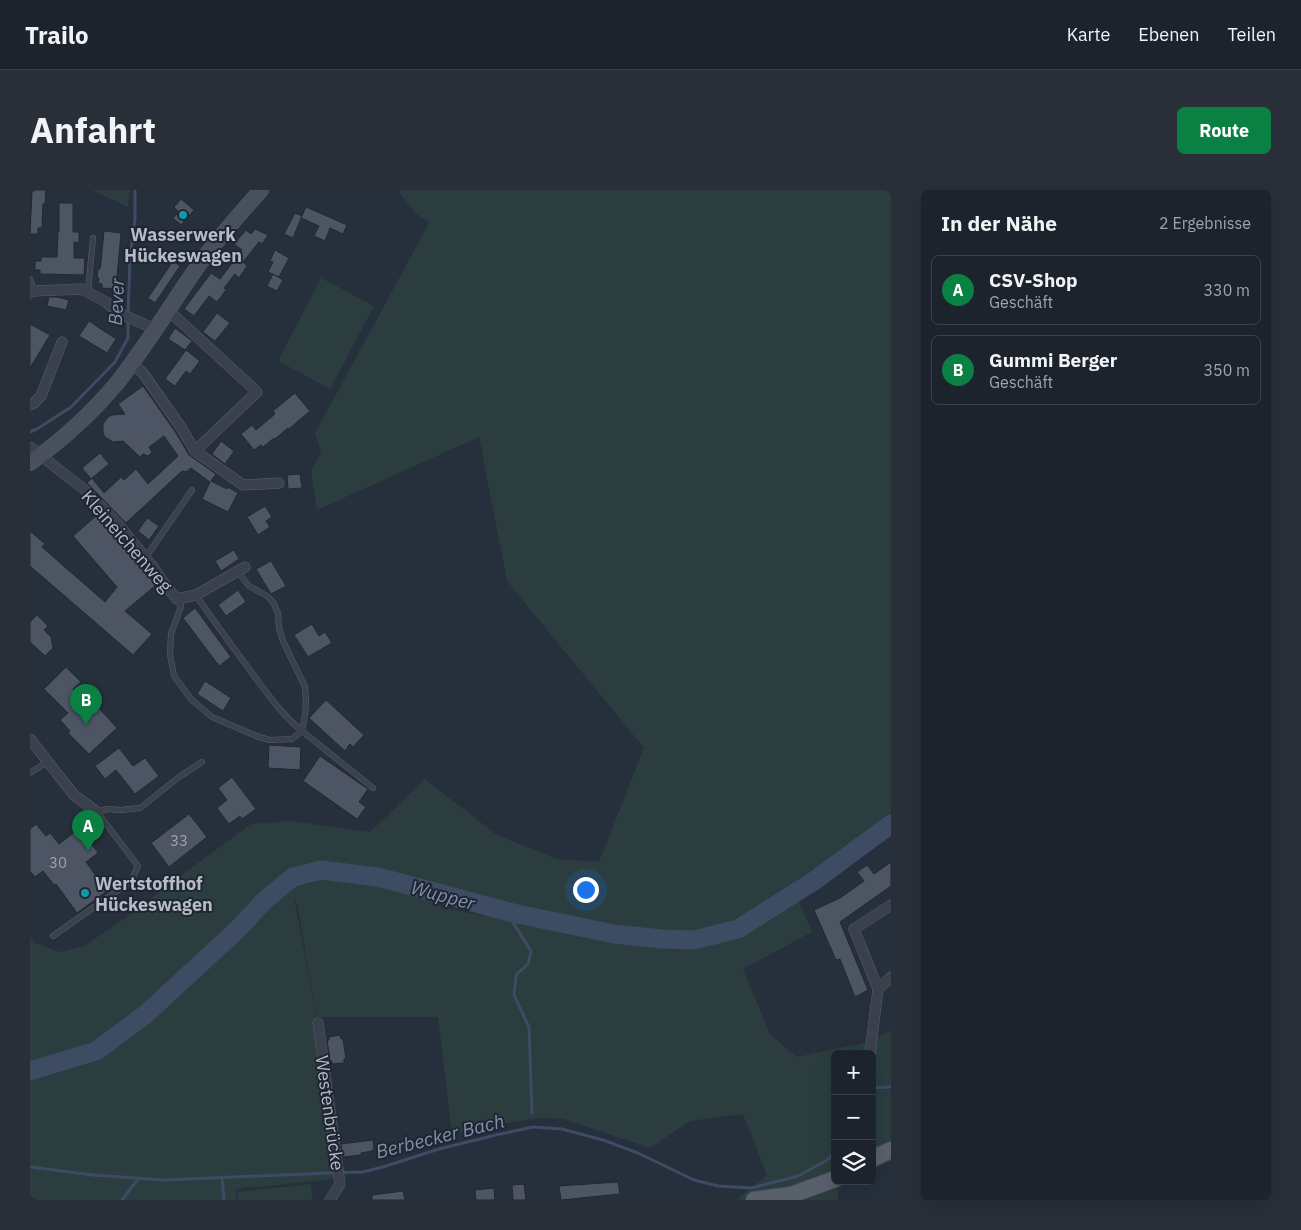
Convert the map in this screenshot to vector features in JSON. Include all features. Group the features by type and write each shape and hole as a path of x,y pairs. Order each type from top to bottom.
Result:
{"main road":[{"path":"876,1157 891,1150"},
{"path":"754,1200 791,1195 831,1180"}],"street":[{"path":"33,455 58,441 92,411 117,382 211,249 261,190"},
{"path":"32,293 82,289 106,302 119,313 154,330"},
{"path":"168,310 257,392 195,451"},
{"path":"30,405 41,396 62,342"},
{"path":"131,363 143,373 195,451 243,485 279,483"},
{"name":"Kleineichenweg","path":"33,455 85,490 118,524 177,599 196,595 241,569"},
{"path":"30,739 74,795 97,812"},
{"path":"870,1050 878,989 854,929 891,905"},
{"path":"878,989 891,977"},
{"name":"Westenbrücke","path":"318,1023 340,1184 330,1200"}],"lane":[{"path":"88,292 93,238"},
{"path":"30,280 32,293"},
{"path":"145,558 192,490"},
{"path":"177,599 181,606 171,634 170,655 174,676 191,699 212,717 270,740 292,739 302,731 305,715 305,687 282,641 276,608 267,596 249,586 241,569"},
{"path":"196,595 219,629 293,725 373,788"},
{"path":"30,772 48,761"},
{"path":"53,936 131,881 138,866 97,812 108,809 140,808 179,777 202,762"}],"shaded area":[{"path":"92,190 130,190 128,207"},
{"path":"398,190 891,190 891,822 837,863 793,888 812,932 743,969 770,1034 797,1057 872,1041 891,1030 891,1150 876,1157 876,1050 831,1050 831,1180 754,1200 736,1200 767,1175 743,1114 690,1121 650,1148 563,1119 539,1118 452,1134 438,1017 317,1017 297,904 294,898 318,1023 335,1179 236,1189 236,1200 30,1200 30,936 35,943 60,952 84,946 130,915 251,824 291,821 370,832 425,779 497,835 557,859 599,862 644,748 507,581 479,437 317,510 311,471 321,452 315,433 429,223 415,213","holes":["432,896 562,915 606,926 502,908 484,916 433,905"]},
{"path":"321,278 374,306 330,389 278,361"},
{"path":"311,1184 312,1200 238,1200 237,1192"},
{"path":"838,1188 838,1200 799,1200"}],"building":[{"path":"32,190 46,190 45,204 43,204 42,228 38,228 38,234 30,234"},
{"name":"Wasserwerk Hückeswagen","path":"181,199 194,210 181,225 173,218 179,212 174,207"},
{"path":"59,203 73,203 73,232 79,232 79,243 74,242 74,258 85,258 84,275 40,274 40,270 35,270 35,261 41,261 41,257 57,257"},
{"path":"306,207 347,225 343,234 330,228 325,241 314,236 319,226 301,218"},
{"path":"295,213 302,216 293,238 284,234"},
{"path":"255,229 268,235 262,244 259,242 243,262 247,266 239,278 235,274 224,288 226,290 217,302 209,296 194,316 184,309 211,273 220,279 242,250 234,244 246,230 251,234"},
{"path":"104,231 121,233 116,289 102,288 102,284 98,283 99,278 97,277 98,269 100,269"},
{"path":"275,250 289,258 279,277 268,272 273,262 270,261"},
{"path":"173,261 180,266 155,303 148,298"},
{"path":"273,274 283,280 277,291 267,286"},
{"path":"49,297 69,300 66,310 47,306"},
{"path":"217,313 230,323 215,341 203,332"},
{"path":"89,321 116,339 107,353 79,336"},
{"path":"30,324 50,335 30,368"},
{"path":"175,328 192,341 185,350 168,339"},
{"path":"186,350 200,361 190,374 186,371 175,386 165,379"},
{"path":"143,386 189,455 216,474 211,481 238,493 228,512 202,499 210,482 191,468 186,472 182,471 126,523 87,483 92,478 104,493 121,477 124,480 136,469 148,484 178,456 164,436 149,447 152,452 148,456 143,454 140,457 123,441 113,442 105,437 103,433 103,424 108,417 125,414 118,404"},
{"path":"295,393 310,411 275,439 263,447 261,445 254,450 241,434 252,425 256,430 275,414 273,411"},
{"path":"221,441 234,451 225,464 212,454"},
{"path":"100,453 109,464 91,479 82,468"},
{"path":"300,474 302,488 288,489 287,475"},
{"path":"265,506 272,517 266,521 270,527 258,535 247,517"},
{"path":"96,516 156,585 125,611 152,634 133,655 30,566 30,531 45,544 42,547 105,602 117,587 73,536"},
{"path":"147,518 159,526 149,540 138,531"},
{"path":"234,550 239,559 221,571 215,561"},
{"path":"271,561 286,586 271,594 256,569"},
{"path":"238,590 246,602 226,616 218,605"},
{"path":"195,608 231,657 219,666 183,618"},
{"path":"37,615 48,626 44,630 51,637 53,648 45,656 30,642 30,622"},
{"path":"312,624 319,636 325,632 332,643 308,657 294,635"},
{"path":"66,667 81,682 73,689 93,707 96,705 117,728 89,754 68,733 70,731 60,720 68,713 44,689"},
{"path":"205,681 231,698 223,711 197,694"},
{"path":"326,700 364,735 353,747 350,744 345,751 309,718"},
{"path":"269,745 301,747 300,770 268,768"},
{"path":"119,748 133,766 145,758 159,776 135,794 116,770 105,779 95,766"},
{"path":"320,756 368,789 359,802 366,807 357,819 303,781"},
{"path":"232,777 256,809 242,819 240,816 229,824 217,808 227,800 218,788"},
{"path":"189,814 207,837 169,867 151,843"},
{"path":"36,824 46,836 50,833 59,844 80,828 98,853 86,862 107,891 77,913 56,884 54,885 43,871 35,877 30,871 30,829"},
{"path":"891,862 891,886 840,922 868,990 855,997 840,959 836,960 814,910 840,898 864,881 857,872 867,865 874,874"},
{"path":"340,1035 341,1039 343,1039 346,1059 344,1059 344,1063 332,1064 327,1040 329,1040 329,1037"},
{"path":"373,1140 374,1148 372,1151 361,1153 361,1155 343,1157 341,1144"},
{"path":"618,1182 620,1194 561,1200 559,1186"},
{"path":"524,1184 526,1200 513,1200 512,1185"},
{"path":"494,1188 495,1200 476,1200 475,1190"},
{"path":"403,1191 405,1200 372,1200 372,1195"}],"waterway":[{"name":"Bever","path":"128,314 130,258 135,219 135,190"},
{"name":"Bever","path":"30,432 71,407 115,362 128,338 128,320"},
{"name":"Wupper","path":"30,1071 96,1051 146,1014 237,930 265,900 293,877 321,870 378,877 513,913 614,934 694,940 738,929 814,881 891,824"},
{"path":"513,913 512,921 531,951 528,964 516,975 514,995 529,1027 532,1113"},
{"name":"Berbecker Bach","path":"876,1088 891,1087"},
{"name":"Berbecker Bach","path":"30,1167 93,1175 163,1180 363,1172 439,1149 533,1127 562,1129 603,1140 638,1153 694,1180 718,1186 751,1188 798,1176 829,1159 831,1156"},
{"path":"222,1178 224,1200"},
{"path":"122,1200 138,1179"}],"place":[{"name":"Wasserwerk Hückeswagen","path":"183,215"},
{"name":"Gummi Berger","path":"86,725"},
{"name":"CSV-Shop","path":"88,851"},
{"name":"Wertstoffhof Hückeswagen","path":"85,893"}]}
